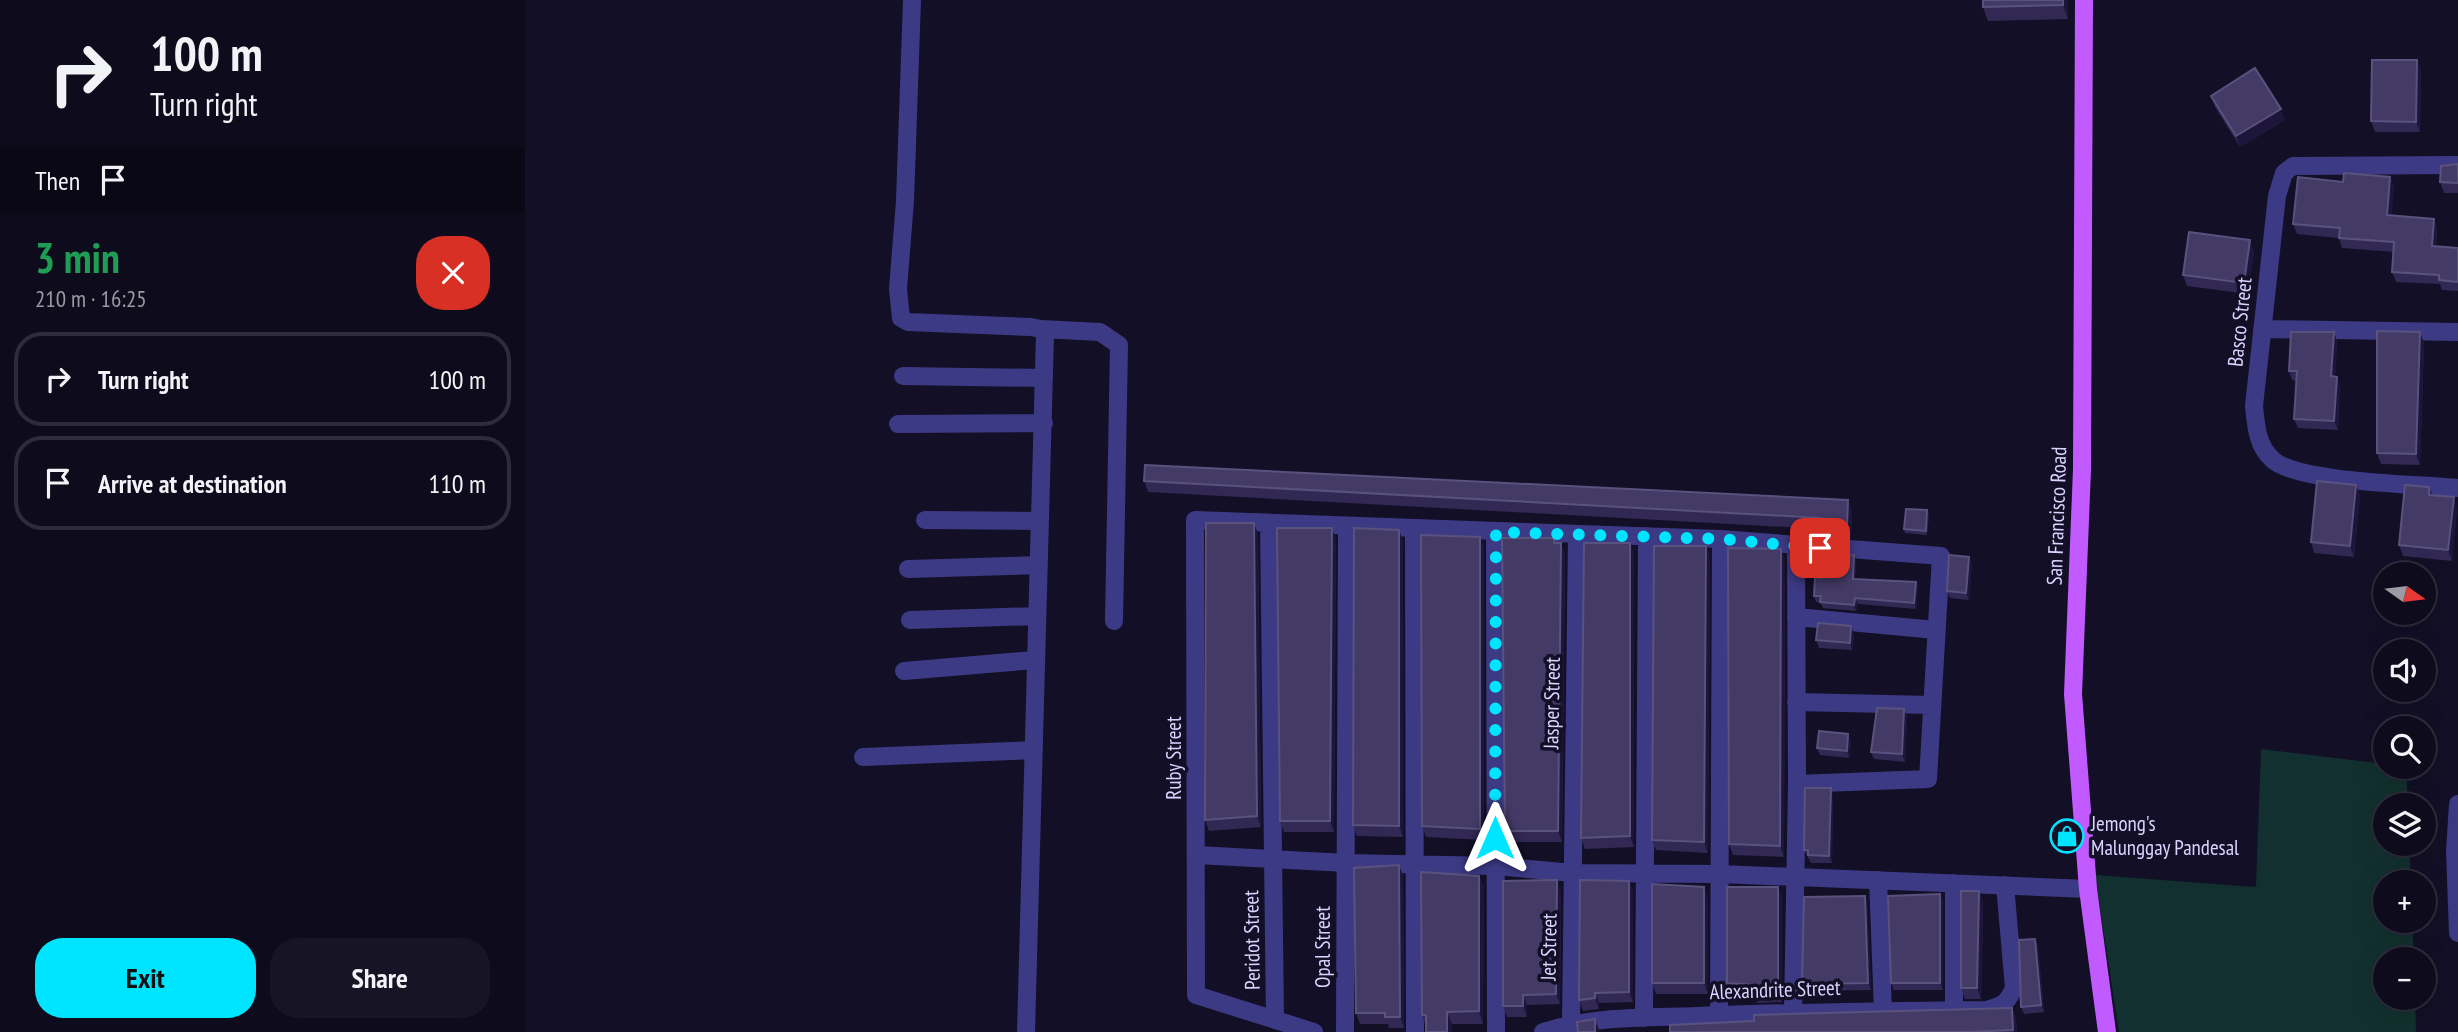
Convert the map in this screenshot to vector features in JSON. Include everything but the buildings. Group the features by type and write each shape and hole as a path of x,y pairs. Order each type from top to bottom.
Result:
{"main road":[{"name":"San Francisco Road","path":"2084,0 2082,470 2073,694 2088,888 2107,1032"}],"street":[{"path":"912,0 905,201 898,289 901,318 908,322 1100,332 1119,345 1114,621"},
{"name":"Basco Street","path":"2458,165 2293,166 2284,173 2277,196 2253,406 2257,435 2275,463 2314,476 2458,488"},
{"path":"1026,1032 1034,660 1044,423 1045,334 1041,329"},
{"path":"2262,329 2458,332"},
{"path":"903,376 1044,378"},
{"path":"898,424 1044,423"},
{"path":"925,520 1039,521"},
{"name":"Ruby Street","path":"1269,524 1195,520 1196,995 1275,1019"},
{"path":"1269,524 1721,539 1941,556 1928,779 1797,784"},
{"name":"Peridot Street","path":"1269,524 1275,1019"},
{"name":"Opal Street","path":"1345,1032 1347,527"},
{"path":"1414,529 1415,1032"},
{"path":"1496,532 1496,1032"},
{"name":"Jasper Street","path":"1573,873 1577,534"},
{"path":"1644,1018 1647,536"},
{"path":"1719,1015 1721,539"},
{"path":"1793,1011 1797,784 1796,546"},
{"path":"908,569 1039,565"},
{"path":"909,620 1037,616"},
{"path":"1796,617 1936,629"},
{"path":"904,671 1034,660"},
{"path":"1795,702 1931,705"},
{"path":"863,757 1034,750"},
{"path":"2458,804 2455,851 2458,933"},
{"path":"1197,855 1346,863 1495,866 1573,873 1720,874 2088,888"},
{"name":"Jet Street","path":"1571,1023 1573,873"},
{"path":"1878,880 1883,1011"},
{"path":"1954,883 1954,1010"},
{"name":"Alexandrite Street","path":"1543,1032 1571,1023 1644,1018 1793,1011 1987,1010 2008,1002 2014,988 2005,885"},
{"path":"1275,1019 1314,1032"}],"green space":[{"path":"2261,749 2373,763 2373,779 2407,779 2407,793 2373,793 2373,856 2410,856 2410,870 2373,870 2373,933 2413,933 2413,947 2373,947 2373,1010 2415,1010 2416,1032 2119,1032 2095,875 2256,887"}],"place":[{"name":"Jemong's Malunggay Pandesal","path":"2067,836"}],"route":[{"path":"1495,838 1496,532 1721,539 1820,548"}]}
